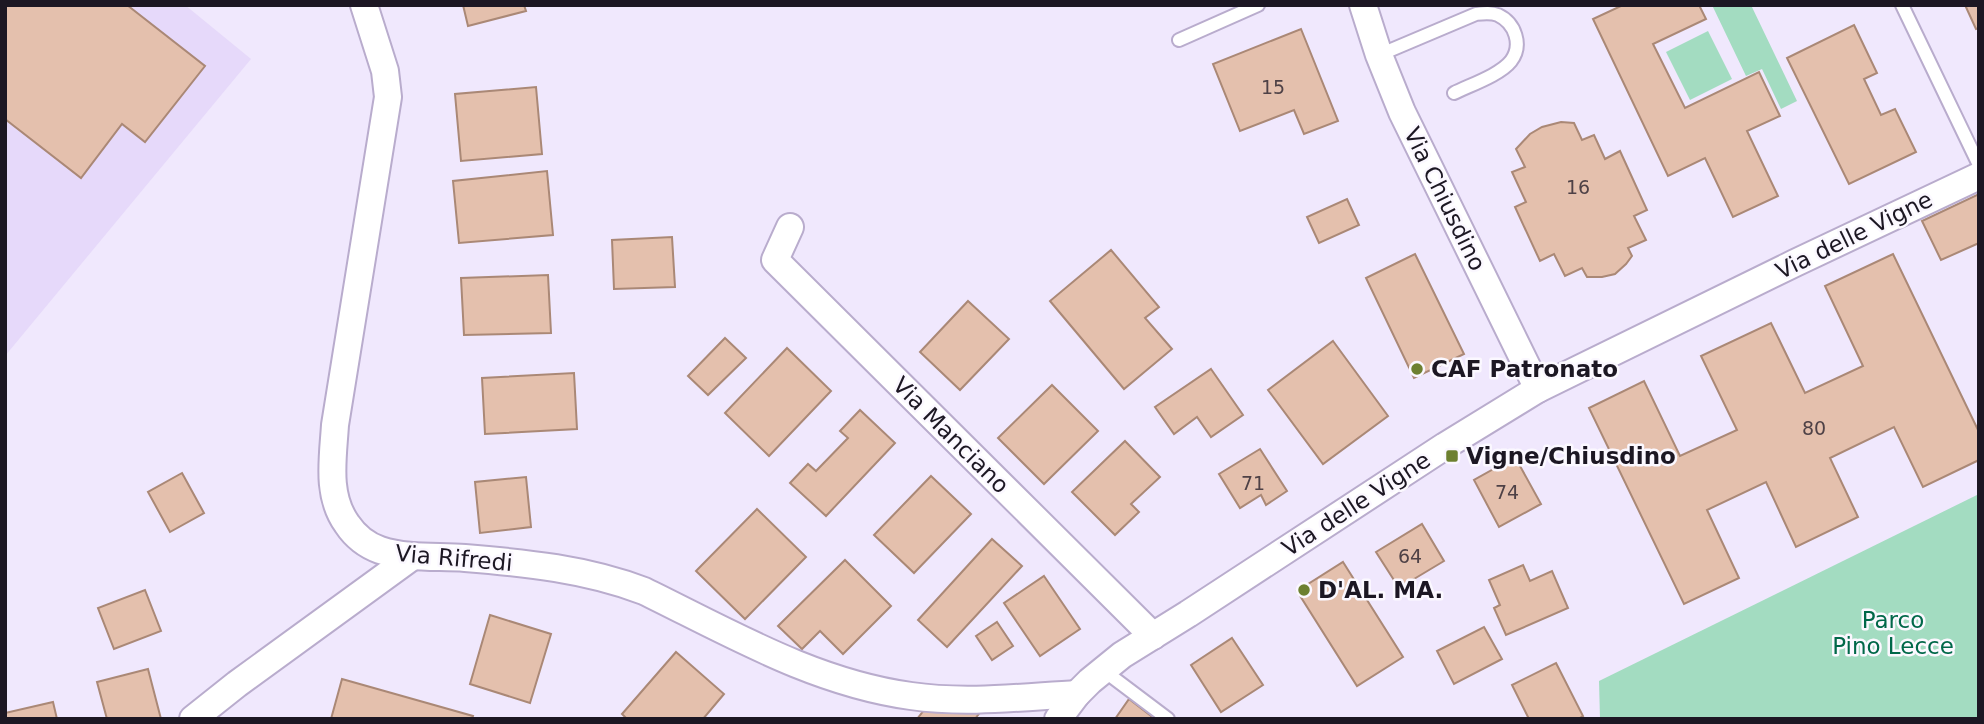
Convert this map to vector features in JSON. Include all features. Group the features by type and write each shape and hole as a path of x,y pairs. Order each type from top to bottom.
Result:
{"street":[{"name":"Via Rifredi","path":"364,5 386,71 388,97 335,425 332,479 339,509 355,534 379,550 413,556 543,566 621,582 809,670 875,690 955,700 1077,694"},
{"name":"Via Chiusdino","path":"1363,5 1402,112 1538,389"},
{"name":"Via delle Vigne","path":"1058,719 1077,694 1122,655 1538,389 1979,176"},
{"name":"Via Manciano","path":"790,227 775,260 1153,636"},
{"path":"193,719 413,556"}],"lane":[{"path":"1179,40 1258,5"},
{"path":"1902,5 1979,165"},
{"path":"1379,55 1476,14 1497,14 1514,30 1517,51 1502,69 1454,93"},
{"path":"1102,670 1168,719"}],"shaded area":[{"path":"5,5 185,5 251,59 5,356"}],"green space":[{"path":"1712,5 1751,5 1797,101 1781,109 1762,69 1746,76"},
{"path":"1708,31 1732,79 1690,100 1666,52"},
{"name":"Parco Pino Lecce","path":"1979,494 1979,719 1600,719 1599,681"}],"building":[{"path":"5,5 127,5 205,66 145,142 122,124 81,178 5,119"},
{"path":"463,5 524,5 526,11 468,26"},
{"path":"1623,5 1699,5 1706,19 1653,44 1685,108 1759,72 1780,116 1747,131 1778,196 1733,217 1705,158 1668,176 1593,19"},
{"path":"1965,5 1979,5 1979,28 1976,29"},
{"path":"1854,25 1877,73 1864,79 1881,115 1895,109 1916,152 1849,184 1787,58"},
{"path":"1301,29 1338,121 1304,134 1294,110 1240,131 1213,64"},
{"path":"536,87 542,154 461,161 455,94"},
{"path":"1561,122 1574,123 1582,140 1594,135 1605,159 1620,151 1647,210 1634,216 1646,240 1628,248 1632,256 1615,274 1587,277 1582,268 1565,276 1554,254 1540,261 1515,207 1526,202 1512,172 1525,167 1516,149 1530,134 1542,127"},
{"path":"547,171 553,235 459,243 453,181"},
{"path":"1979,194 1979,243 1941,260 1922,221"},
{"path":"1347,199 1359,225 1319,243 1307,217"},
{"path":"672,237 675,287 614,289 612,240"},
{"path":"1111,250 1159,307 1145,318 1172,349 1124,389 1050,301"},
{"path":"1415,254 1464,354 1414,378 1366,278"},
{"path":"1893,254 1979,432 1979,460 1923,487 1894,427 1830,458 1858,517 1796,547 1766,482 1707,510 1739,578 1684,604 1589,408 1644,381 1680,456 1737,430 1701,356 1771,323 1805,393 1863,366 1825,286"},
{"path":"548,275 551,333 464,335 461,278"},
{"path":"968,301 1009,339 960,390 920,352"},
{"path":"725,338 746,358 708,395 688,376"},
{"path":"1333,341 1388,416 1323,464 1268,390"},
{"path":"787,348 831,391 769,456 725,413"},
{"path":"1211,369 1243,415 1211,437 1197,417 1174,434 1155,407"},
{"path":"574,373 577,429 485,434 482,378"},
{"path":"1052,385 1098,431 1044,484 998,438"},
{"path":"860,410 895,443 826,516 790,483 808,464 816,471 848,438 840,431"},
{"path":"1125,441 1160,477 1131,504 1139,512 1115,535 1072,492"},
{"path":"1260,449 1287,491 1266,505 1261,495 1240,508 1219,474"},
{"path":"1515,457 1541,504 1499,527 1474,480"},
{"path":"182,473 204,513 170,532 148,492"},
{"path":"931,476 971,514 914,573 874,535"},
{"path":"526,477 531,527 480,533 475,482"},
{"path":"757,509 806,557 745,619 696,571"},
{"path":"1422,524 1444,561 1399,588 1376,552"},
{"path":"992,539 1022,566 947,647 918,620"},
{"path":"845,560 891,606 843,654 820,631 802,649 778,626"},
{"path":"1343,562 1403,657 1357,686 1297,591"},
{"path":"1523,565 1530,581 1552,571 1568,608 1506,635 1494,608 1500,605 1489,580"},
{"path":"1044,576 1080,629 1040,656 1004,603"},
{"path":"145,590 161,631 114,649 98,608"},
{"path":"490,615 551,634 530,703 470,684"},
{"path":"997,622 1013,646 992,660 976,636"},
{"path":"1484,627 1502,659 1454,684 1437,651"},
{"path":"1232,638 1263,685 1221,712 1191,665"},
{"path":"676,652 724,694 703,719 627,719 622,714"},
{"path":"1556,663 1583,716 1578,719 1529,719 1512,685"},
{"path":"148,669 161,719 107,719 97,682"},
{"path":"342,679 473,716 472,719 331,719"},
{"path":"1129,699 1155,719 1115,719"},
{"path":"53,702 57,719 5,719 5,713"},
{"path":"925,709 981,711 975,719 917,719"}],"place":[{"name":"CAF Patronato","path":"1417,369"},
{"name":"Vigne/Chiusdino","path":"1452,456"},
{"name":"D'AL. MA.","path":"1304,590"}]}
